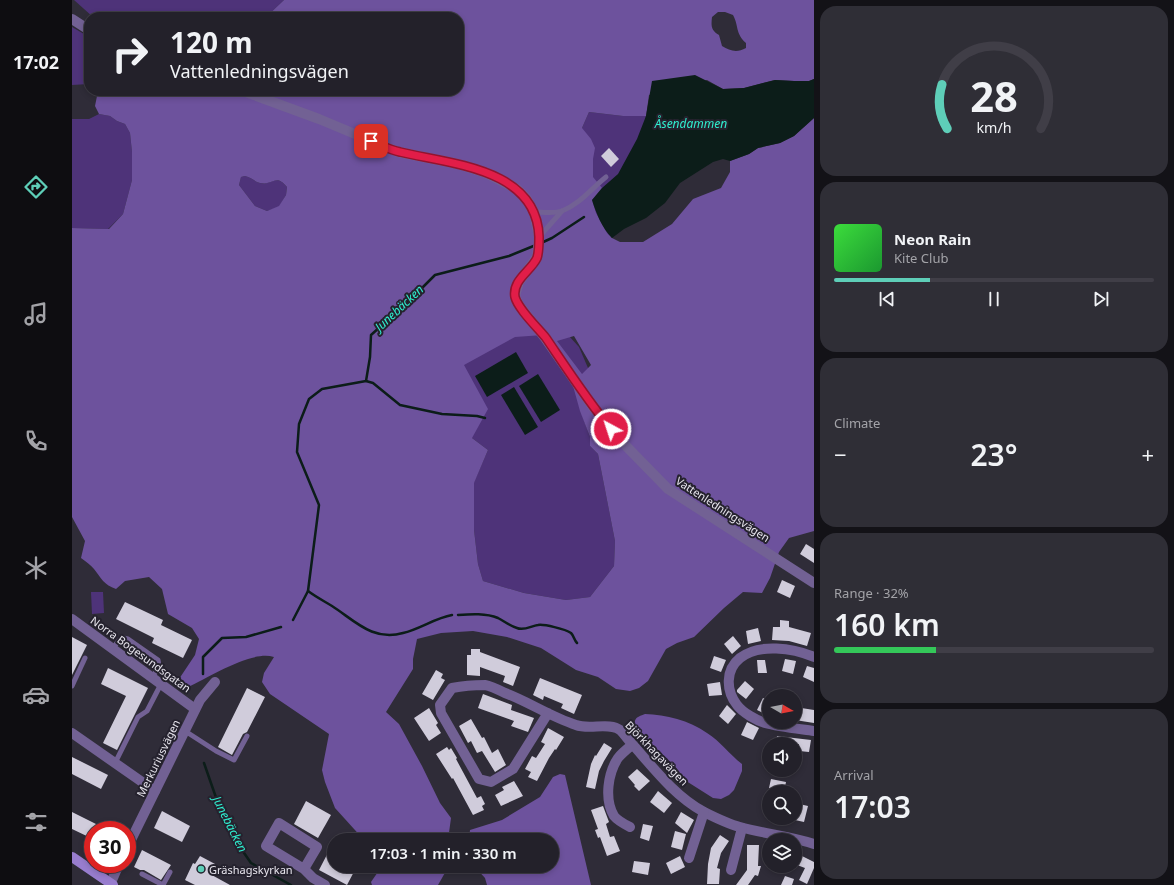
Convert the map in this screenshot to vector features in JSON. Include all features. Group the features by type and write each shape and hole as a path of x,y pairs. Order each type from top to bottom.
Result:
{"street":[{"path":"72,19 84,27"},
{"name":"Vattenledningsvägen","path":"257,96 319,119 398,152 458,164 486,173 517,189 526,198 534,212 539,237 538,252 534,262 518,282 515,296 519,305 546,338 568,373 627,447 668,490 814,583"},
{"name":"Norra Bogesundsgatan","path":"72,619 195,709"},
{"path":"814,657 795,651 777,649 761,650 750,653 741,658 734,665 730,674 728,685 731,696 738,706 752,717 766,723 814,731"},
{"name":"Merkuriusvägen","path":"136,830 195,709 200,700 215,682"},
{"name":"Björkhagavägen","path":"548,713 513,769 490,782 479,779 441,713 440,705 452,688 459,686 486,685 523,700 578,726 615,727 621,730 632,745 670,785 686,800 704,812 742,828 788,836 814,844"},
{"path":"72,733 155,791"},
{"path":"630,827 619,821 614,816 609,796 609,786 614,766 620,756 632,745"},
{"path":"688,858 704,812"},
{"path":"304,869 317,847 279,823 266,846 304,869 313,878 326,885"},
{"path":"730,870 742,828"},
{"path":"72,857 111,884 115,873"}],"lane":[{"path":"539,237 562,211 583,198 606,177"},
{"path":"534,212 547,213 562,211"},
{"path":"112,648 120,639 128,639 158,660 158,668 152,677"},
{"path":"72,686 85,658"},
{"path":"115,763 138,717 147,711 162,684"},
{"path":"185,731 216,751 234,760 247,736"},
{"path":"142,874 163,885 170,872"}],"shaded area":[{"path":"74,0 284,0 271,12 87,12"},
{"path":"284,0 814,0 814,79 809,81 775,80 744,88 723,89 707,80 649,95 646,116 623,116 589,112 582,128 591,139 595,148 593,159 593,177 602,188 592,200 596,213 607,233 612,238 620,242 643,242 672,224 693,199 721,188 730,172 730,161 749,154 758,148 780,143 794,136 814,118 814,531 789,538 779,552 770,578 762,593 743,592 694,637 666,649 648,681 639,688 630,691 616,689 598,677 576,670 541,648 507,637 473,631 441,633 417,639 413,659 413,669 386,712 399,724 440,803 451,818 449,833 358,833 335,808 325,782 322,770 329,734 270,694 262,682 264,673 274,657 254,657 242,661 188,687 183,680 179,679 195,655 199,639 192,628 168,614 162,589 149,577 125,581 116,589 106,583 93,568 81,558 85,541 72,517 72,228 109,229 123,214 132,180 130,133 125,124 110,116 99,114 95,106 97,96 464,96 464,12 271,12","holes":["718,12 725,12 733,15 740,36 746,43 746,48 734,51 722,46 719,35 712,28 712,17","241,177 247,177 260,183 268,183 277,180 283,183 287,187 286,195 279,206 267,211 255,206 239,185","543,335 568,368 580,411 590,437 590,446 598,454 615,541 614,566 590,597 566,600 524,593 483,581 478,564 474,530 474,483 488,450 472,438 488,409 464,365 515,337","574,336 591,365 582,374 557,341"]},
{"path":"72,27 84,34 84,84 72,85"},
{"path":"589,112 623,116 646,116 644,124 652,135 606,249 540,304 579,347 603,403 582,415 590,437 590,446 598,454 615,541 614,566 590,597 566,600 524,593 483,581 478,564 474,530 474,482 488,450 472,438 447,344 582,128"},
{"path":"99,114 110,116 125,124 130,133 132,180 123,214 108,229 72,228 72,119 89,119"},
{"path":"245,176 260,183 268,183 277,180 283,183 287,187 286,195 279,207 267,211 255,206 239,185 241,177"},
{"path":"91,592 103,592 104,613 92,614"},
{"path":"645,714 669,717 685,722 700,728 712,736 742,764 742,771 734,790 729,795 721,799 713,798 683,779 675,766 638,732 635,725 635,720"},
{"path":"560,774 565,775 591,885 487,885 485,878 480,873 559,873 559,833 470,833 470,830 502,820 540,797 553,777"},
{"path":"377,873 445,873 438,885 372,885 371,882"}],"water":[{"name":"Åsendammen","path":"695,75 723,89 744,88 775,80 809,81 814,79 814,118 794,136 780,143 758,148 749,154 730,161 723,159 713,162 680,183 665,203 646,218 624,229 612,238 605,230 595,210 592,200 602,188 618,174 637,139 646,116 652,81"},
{"path":"516,352 528,373 487,397 475,376"},
{"path":"538,374 560,410 541,422 519,386"},
{"path":"514,387 538,427 525,435 501,395"}],"building":[{"path":"609,148 619,159 611,167 601,156"},
{"path":"806,544 814,549 814,563 800,554"},
{"path":"782,580 795,586 790,598 777,592"},
{"path":"125,602 163,620 161,625 192,640 183,658 152,643 154,638 116,619"},
{"path":"780,620 789,621 789,627 811,633 807,646 789,641 772,640 773,627 780,627"},
{"path":"758,628 761,641 748,644 746,631"},
{"path":"733,636 741,646 732,654 724,644"},
{"path":"72,637 87,645 72,675"},
{"path":"471,649 480,649 480,652 520,667 513,686 503,682 505,676 480,667 480,676 467,675 467,655 471,655"},
{"path":"714,656 726,660 721,672 710,668"},
{"path":"785,659 796,661 793,674 782,671"},
{"path":"757,660 765,660 767,673 758,673"},
{"path":"807,666 814,668 814,682 803,677"},
{"path":"108,668 148,688 117,750 103,743 126,696 101,684"},
{"path":"436,670 443,674 441,678 445,680 433,700 422,694"},
{"path":"540,678 582,695 574,714 561,708 563,704 544,696 543,700 533,695"},
{"path":"745,681 754,689 746,699 737,692"},
{"path":"720,682 722,695 709,696 707,684"},
{"path":"247,688 265,697 247,732 243,734 232,755 218,747"},
{"path":"483,694 512,705 511,710 534,718 528,732 511,726 514,721 478,708"},
{"path":"762,700 762,712 757,710"},
{"path":"727,705 736,714 728,724 719,716"},
{"path":"429,708 438,723 436,725 441,733 429,741 414,718"},
{"path":"802,708 814,710 814,723 802,721"},
{"path":"471,719 482,738 484,737 492,753 498,749 506,765 495,772 482,751 477,753 471,741 468,743 459,726"},
{"path":"747,722 759,728 753,740 741,735"},
{"path":"548,728 564,737 549,758 537,781 528,777 531,772 525,769 532,756 536,758 545,744 541,742"},
{"path":"802,739 811,740 809,752 802,751"},
{"path":"604,743 612,748 599,771 595,789 586,787 591,764 595,755 596,756"},
{"path":"447,747 449,750 451,748 457,758 456,759 477,798 481,796 485,804 482,806 484,810 473,815 453,778 452,779 436,754"},
{"path":"72,757 108,775 101,789 72,774"},
{"path":"637,769 650,781 639,791 628,777"},
{"path":"771,779 786,782 785,785 770,785"},
{"path":"514,781 523,796 501,806 495,795 504,790 502,787"},
{"path":"658,791 672,803 664,813 650,802"},
{"path":"306,801 331,815 318,838 294,824"},
{"path":"802,805 808,806 804,822 802,822"},
{"path":"603,806 609,822 606,824 610,837 614,836 620,851 607,856 600,837 598,838 595,830 598,829 591,810"},
{"path":"162,811 190,826 182,842 154,828"},
{"path":"72,812 90,821 84,821 84,835 72,829"},
{"path":"681,812 694,820 687,833 675,823"},
{"path":"643,824 653,826 649,841 640,838"},
{"path":"675,831 686,834 682,850 671,847"},
{"path":"720,835 729,841 721,853 717,868 720,869 719,884 707,884 708,864 711,848"},
{"path":"747,845 759,845 758,866 761,866 758,876 755,875 748,885 736,885 747,870"},
{"path":"142,850 171,865 161,880 144,870 136,868 136,863"},
{"path":"327,855 327,873 353,873 347,885 319,870"},
{"name":"Gräshagskyrkan","path":"200,856 215,864 210,874 230,885 195,885 185,880 193,863 195,864"},
{"path":"680,856 685,867 671,874 666,863"},
{"path":"802,856 814,862 814,868 807,884 799,880 805,868 802,867"},
{"path":"634,861 650,863 648,875 632,872"},
{"path":"785,876 794,879 792,885 781,885"}],"waterway":[{"name":"Junebäcken","path":"541,243 552,238 584,217"},
{"name":"Junebäcken","path":"293,620 308,591 319,505 297,452 299,424 309,399 322,389 366,381 370,357 371,335 435,275 509,256 536,245"},
{"path":"366,381 373,383 400,405 442,414 477,416 485,418"},
{"path":"308,591 364,628 382,635 403,633 452,615"},
{"path":"458,615 489,615 520,629 538,625 554,627 571,633 577,643"},
{"name":"Junebäcken","path":"203,674 203,657 222,638 246,637 281,627"},
{"name":"Junebäcken","path":"204,763 220,809 242,850 251,863 291,885"}],"place":[{"name":"Gräshagskyrkan","path":"201,869"}],"route":[{"path":"371,141 398,152 458,164 486,173 517,189 526,198 534,212 537,224 539,237 538,252 534,262 518,282 515,296 519,305 546,338 568,373 611,429"}]}
